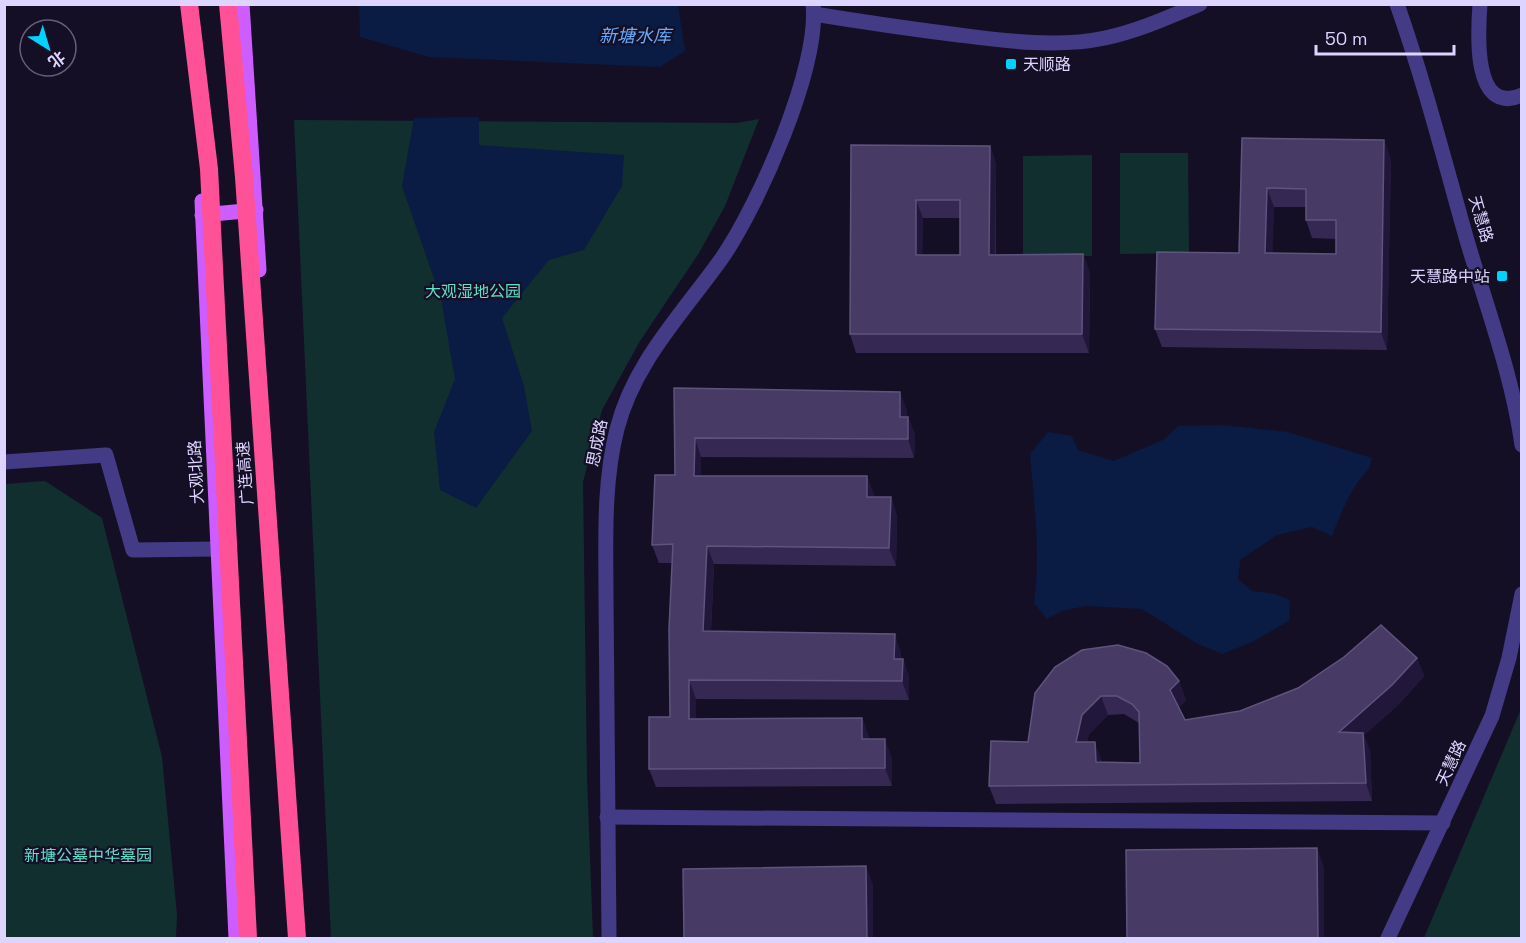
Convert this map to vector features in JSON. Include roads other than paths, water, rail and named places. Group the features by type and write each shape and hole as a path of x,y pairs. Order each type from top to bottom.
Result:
{"highway":[{"name":"广连高速","path":"189,4 209,168 248,939"},
{"name":"广连高速","path":"228,4 245,189 297,939"}],"main road":[{"name":"大观北路","path":"180,4 194,90 202,164 202,214 236,939"},
{"path":"242,4 256,210 292,939"},
{"path":"202,214 256,210"}],"street":[{"path":"814,9 885,26 997,40 1073,42 1104,38 1139,29 1200,4"},
{"name":"天慧路","path":"1397,4 1425,88 1467,240 1508,375 1521,445"},
{"path":"1480,4 1480,48 1485,84 1495,94 1504,98 1511,99 1521,95"},
{"name":"思成路","path":"609,939 606,524 610,465 617,429 625,402 647,359 723,256 749,212 799,91 811,44 814,9"},
{"path":"4,462 106,455 133,550 217,549"},
{"name":"天慧路","path":"1388,939 1492,716 1509,658 1521,594"},
{"path":"607,817 1443,823"}],"water":[{"name":"新塘水库","path":"359,5 678,5 685,51 660,67 429,57 360,37"},
{"path":"479,117 479,145 624,155 622,186 584,250 549,260 502,318 524,386 532,431 476,508 440,490 434,432 455,379 441,299 402,186 414,118"},
{"path":"1223,425 1288,432 1372,458 1368,469 1347,501 1332,536 1312,527 1277,535 1240,560 1238,579 1252,591 1275,594 1290,600 1289,621 1252,642 1222,654 1196,643 1142,609 1086,606 1062,611 1047,619 1034,603 1037,547 1030,454 1048,432 1072,436 1078,450 1113,461 1163,440 1178,426"}],"place":[{"name":"天顺路","path":"1011,64"},
{"name":"天慧路中站","path":"1502,276"}],"park label":[{"name":"大观湿地公园","path":"473,291"},
{"name":"新塘公墓中华墓园","path":"88,855"}]}
